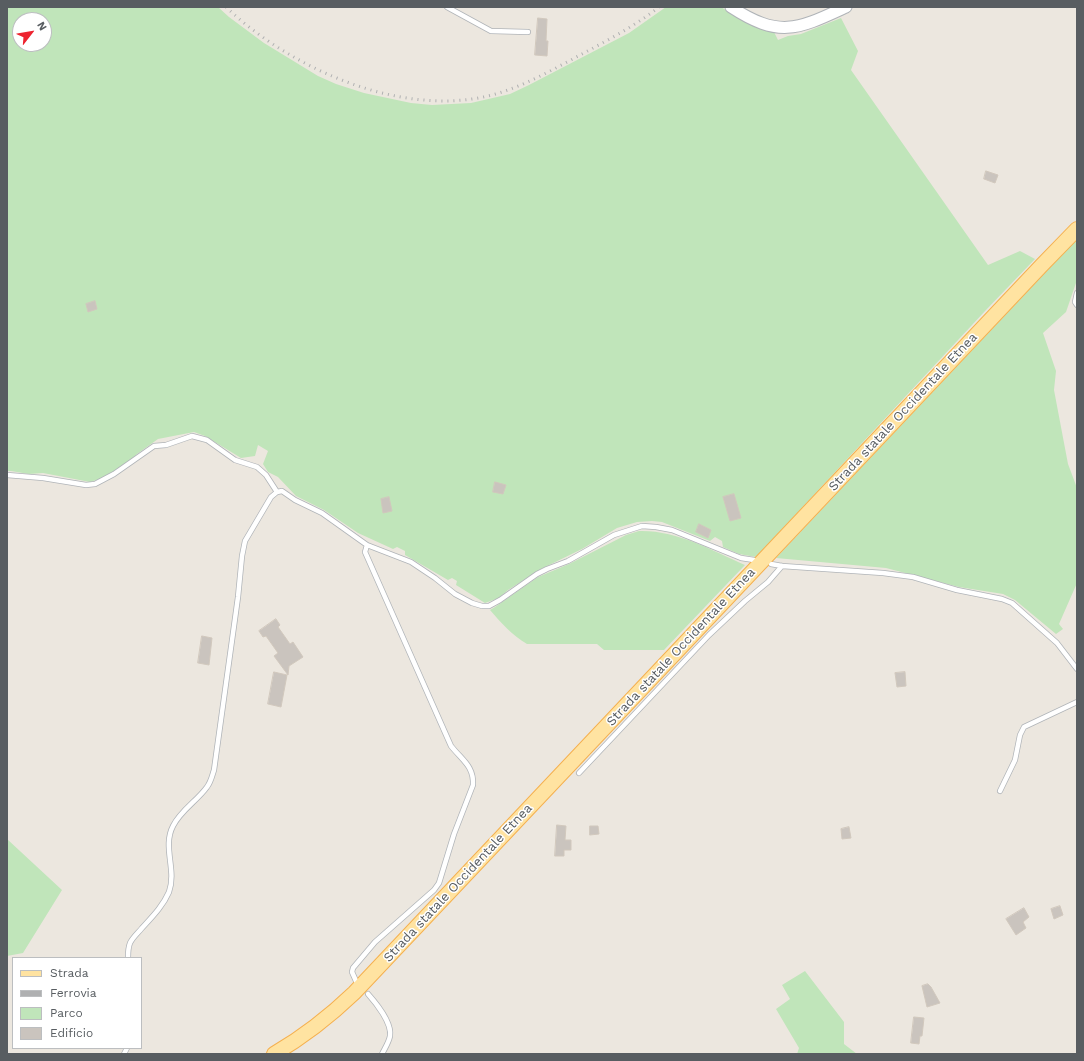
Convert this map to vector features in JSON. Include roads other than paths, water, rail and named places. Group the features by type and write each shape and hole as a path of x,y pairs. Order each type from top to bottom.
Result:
{"main road":[{"name":"Strada statale Occidentale Etnea","path":"274,1054 310,1031 354,993 1042,264 1077,229"}],"street":[{"path":"731,7 745,16 762,23 784,28 803,25 846,7"}],"lane":[{"path":"447,7 491,31 528,32"},
{"path":"1077,293 1075,302 1077,305"},
{"path":"7,475 43,478 86,485 95,484 114,474 154,446 172,444 192,436 207,440 235,460 257,467 266,475 277,492"},
{"path":"128,957 130,943 134,936 157,911 169,891 171,878 168,844 172,827 181,813 203,792 211,779 214,770 245,541 271,497 277,492 282,491 295,500 322,513 366,545 410,562 456,594 472,603 482,606 489,606 495,603 537,574 568,562 614,535 642,526 672,530 741,558 754,560"},
{"path":"356,982 352,972 353,968 375,942 434,890 439,883 454,834 473,786 471,769 451,746 365,552 366,545"},
{"path":"772,564 913,577 957,590 1002,599 1012,603 1057,643 1077,669"},
{"path":"579,773 709,634 744,601 768,582 782,566"},
{"path":"1000,791 1015,760 1020,735 1024,727 1077,702"},
{"path":"368,994 385,1017 389,1026 390,1036 382,1054"}],"railway":[{"path":"226,7 252,29 281,50 314,68 348,82 383,93 419,100 454,101 500,93 548,72 611,38 659,7"}]}
